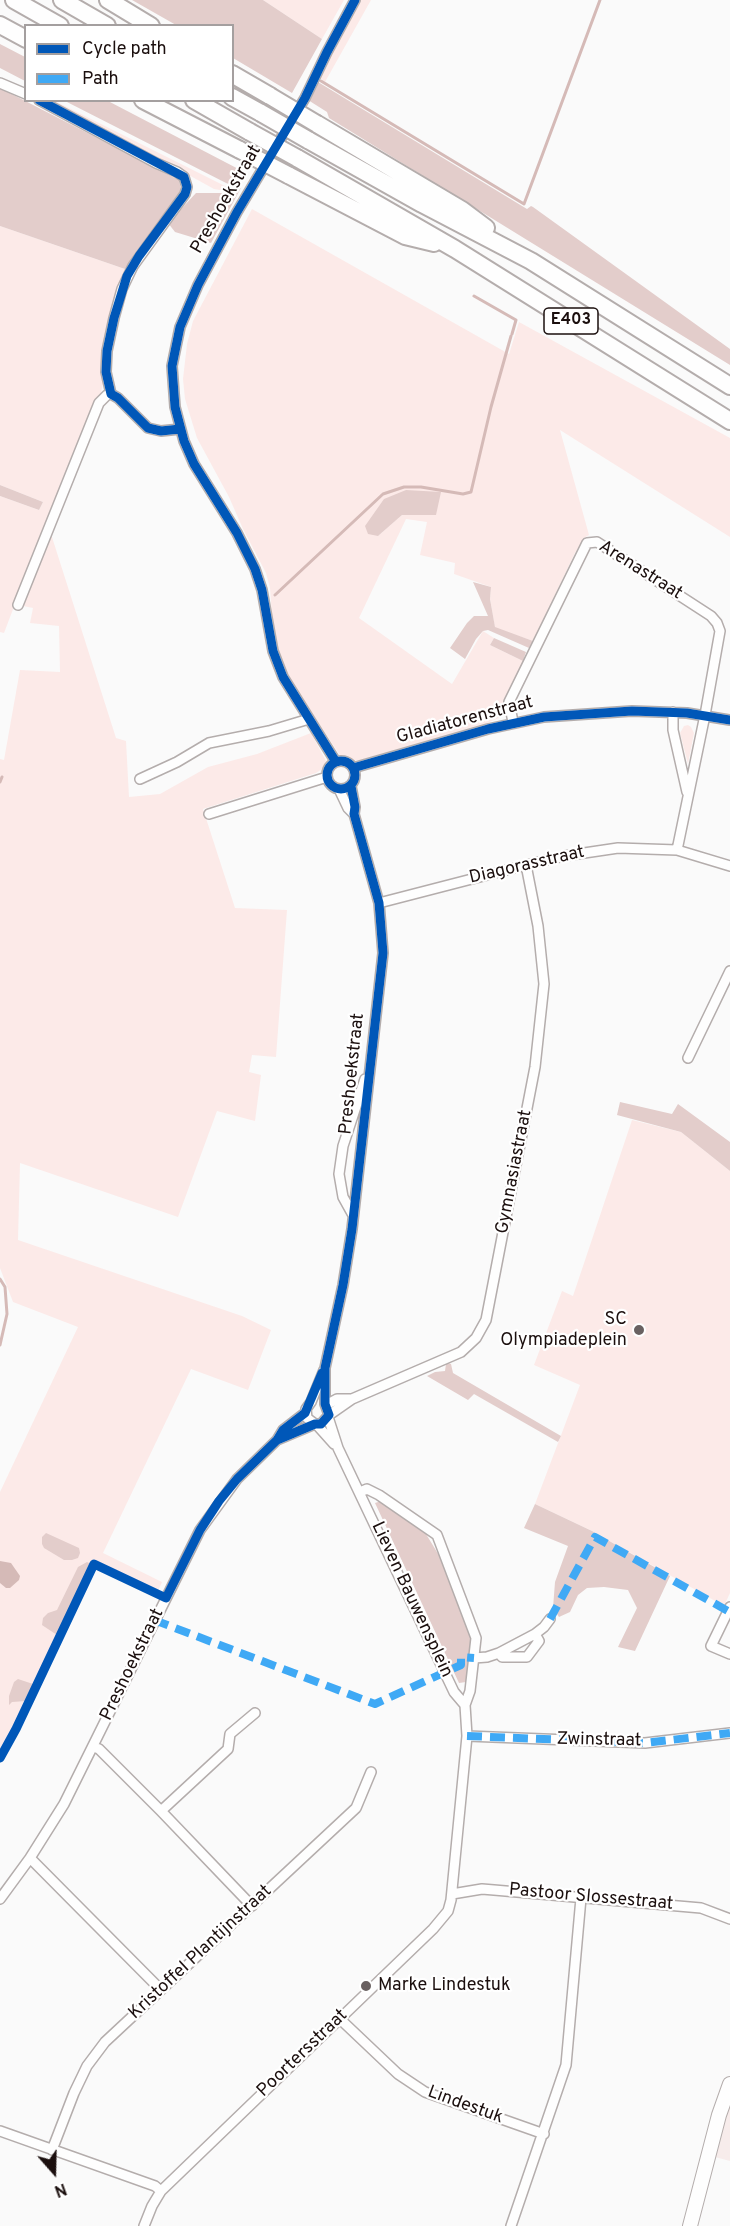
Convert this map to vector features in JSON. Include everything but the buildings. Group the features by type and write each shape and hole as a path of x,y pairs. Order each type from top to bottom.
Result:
{"highway":[{"path":"14,0 56,24"},
{"path":"62,0 104,24"},
{"path":"108,0 148,24"},
{"path":"0,25 24,38"},
{"path":"234,75 462,210 531,261"},
{"name":"E403","path":"234,98 422,204 531,261 730,387"},
{"path":"147,102 405,236 455,249"},
{"name":"E403","path":"198,102 455,249 730,421"}],"street":[{"name":"Preshoekstraat","path":"336,762 287,684 276,662 262,590 255,568 237,533 194,464 180,429 173,394 172,366 184,314 237,212 304,98 355,0"},
{"path":"0,83 24,93"},
{"path":"43,102 184,177 187,187 185,194 133,266 122,289 107,351 106,372 111,394 148,428 160,431 180,429"},
{"path":"18,605 99,403 111,394"},
{"name":"Arenastraat","path":"513,722 509,702 585,546 593,541 691,603 717,623 720,631 705,715"},
{"name":"Gladiatorenstraat","path":"353,768 513,722 544,717 632,711 673,712 730,720"},
{"path":"673,712 673,730 688,797"},
{"path":"677,850 705,715"},
{"path":"140,779 177,762 208,743 269,731 309,719"},
{"path":"336,762 346,762 353,768 355,777 351,786 339,789 331,785 327,777 329,768 336,762"},
{"path":"209,814 327,777"},
{"name":"Preshoekstraat","path":"311,1402 325,1368 344,1285 383,953 379,903 354,814 351,786"},
{"name":"Preshoekstraat","path":"339,789 348,808 354,814"},
{"name":"Diagorasstraat","path":"379,903 564,856 618,848 677,850 730,866"},
{"name":"Gymnasiastraat","path":"327,1410 337,1399 352,1400 461,1352 476,1338 486,1320 535,1067 544,984 538,926 526,865"},
{"path":"688,1058 730,971"},
{"name":"Preshoekstraat","path":"353,1216 343,1197 339,1174 343,1146 371,1057"},
{"name":"Preshoekstraat","path":"325,1368 327,1410"},
{"path":"318,1401 327,1410 325,1421 316,1424 310,1422 305,1413 311,1402 318,1401"},
{"name":"Lieven Bauwensplein","path":"327,1410 338,1448 454,1692 465,1706"},
{"name":"Preshoekstraat","path":"0,1899 30,1858 64,1804 200,1530 237,1479 277,1440 283,1430 305,1413"},
{"name":"Preshoekstraat","path":"277,1440 316,1424"},
{"name":"Lieven Bauwensplein","path":"316,1424 338,1448"},
{"name":"Lieven Bauwensplein","path":"360,1492 367,1489 379,1495 437,1535 476,1638 470,1691 465,1706 467,1736"},
{"path":"730,1607 711,1646 730,1653"},
{"name":"Lieven Bauwensplein","path":"474,1658 499,1653 535,1634 550,1619"},
{"name":"Lieven Bauwensplein","path":"499,1653 502,1657 527,1658 539,1641 535,1634"},
{"path":"161,1811 228,1749 230,1734 255,1713"},
{"name":"Zwinstraat","path":"467,1736 645,1743 730,1733"},
{"name":"Poortersstraat","path":"144,2226 161,2191 433,1929 448,1911 452,1894 467,1736"},
{"path":"94,1747 99,1749 161,1811 252,1906"},
{"name":"Kristoffel Plantijnstraat","path":"52,2150 87,2066 105,2042 356,1808 371,1772"},
{"path":"30,1858 161,1990"},
{"name":"Pastoor Slossestraat","path":"452,1894 482,1888 700,1908 730,1919"},
{"path":"511,2226 566,2065 581,1898"},
{"name":"Lindestuk","path":"340,2019 398,2074 424,2092 544,2134"},
{"path":"690,2226 719,2115 730,2084"},
{"path":"0,2131 155,2186 161,2191"}],"shaded area":[{"path":"132,0 263,0 322,39 292,93 234,59 234,24 174,24"},
{"path":"263,0 344,0 322,39"},
{"path":"361,0 371,0 325,82 319,77"},
{"path":"0,44 24,56 24,80 0,68"},
{"path":"318,82 527,209 533,207 730,349 730,365 329,118 327,112 308,100"},
{"path":"0,88 179,180 181,190 173,205 125,269 0,226"},
{"path":"45,102 57,102 229,188 226,191 214,189"},
{"path":"67,102 110,102 248,174 242,182 230,185"},
{"path":"241,188 211,243 175,232 168,223 196,193 224,193"},
{"path":"252,209 509,354 519,322 730,438 730,537 560,430 589,535 584,538 575,553 533,641 495,628 490,599 491,587 454,574 455,563 420,555 427,522 406,519 359,618 452,684 483,631 494,638 490,645 523,661 502,715 487,723 360,760 341,757 284,670 273,631 270,588 266,573 197,438 185,399 183,379 187,344 193,321","holes":["406,490 436,515 402,515 378,536"]},
{"path":"0,226 125,269 106,331 102,353 104,378 101,393 53,504 4,633 0,632 0,496 39,510 43,502 0,485"},
{"path":"0,485 43,502 39,510 0,496"},
{"path":"406,490 441,492 436,515 402,515 378,536 368,534 365,526 384,499"},
{"path":"51,534 116,738 126,741 129,797 160,794 208,767 257,754 311,733 326,761 325,767 316,773 203,809 235,908 287,910 276,1057 252,1055 249,1072 261,1075 255,1121 217,1111 178,1217 20,1163 18,1240 242,1316 271,1330 248,1390 191,1369 103,1553 162,1582 158,1591 92,1561 0,1754 0,1492 78,1327 13,1302 0,1268 0,759 4,760 20,670 60,672 59,626 30,623 33,608 23,606"},
{"path":"473,582 491,587 490,599 495,627 533,641 529,648 488,630 483,631 476,639 465,659 450,648 474,616 488,616"},
{"path":"494,638 526,652 523,661 490,645"},
{"path":"688,725 694,733 688,764 680,733 684,726"},
{"path":"620,1102 672,1114 678,1104 730,1142 730,1171 681,1132 617,1115"},
{"name":"SC Olympiadeplein","path":"632,1120 681,1132 730,1171 730,1593 724,1606 592,1531 535,1504 580,1385 534,1365 562,1291 573,1296"},
{"path":"448,1363 451,1364 453,1373 561,1436 558,1442 474,1394 468,1400 427,1376 445,1371"},
{"path":"381,1501 426,1534 440,1557 472,1637 469,1675 466,1682 459,1683 375,1503"},
{"path":"535,1504 592,1531 670,1576 635,1651 618,1647 637,1608 628,1590 604,1587 587,1588 578,1595 570,1612 559,1617 553,1608 555,1582 568,1546 524,1528"},
{"path":"46,1533 79,1548 78,1558 64,1560 44,1548 42,1537"},
{"path":"0,1561 11,1563 20,1576 10,1588 0,1583"},
{"path":"87,1562 91,1564 89,1569 57,1635 42,1625 43,1618 48,1613 57,1610 78,1567"},
{"path":"18,1679 33,1684 26,1701 12,1702 9,1705 9,1696 14,1682"},
{"path":"730,2104 730,2161 715,2157"}],"waterway":[{"path":"321,81 524,204 600,0"},
{"path":"474,296 516,320 512,334"},
{"path":"275,595 383,494 404,487 421,487 463,494 471,492 511,336"},
{"path":"0,782 2,777"},
{"path":"0,1279 5,1287 7,1314 0,1345"}],"marked path":[{"path":"550,1619 595,1537 728,1611"},
{"path":"154,1620 375,1704 461,1665 461,1657 474,1658"},
{"path":"467,1736 645,1743 730,1733"}],"cycle path":[{"path":"336,762 283,677 273,651 262,590 255,569 237,533 194,464 184,441 175,407 172,366 180,327 198,285 237,212 305,98 355,0"},
{"path":"43,102 184,177 187,187 185,194 127,276 114,318 107,351 106,372 111,394 148,428 161,431 180,429"},
{"path":"353,768 488,729 544,717 632,711 687,713 730,720"},
{"path":"341,761 351,765 355,775 351,785 341,789 331,785 327,775 331,765 341,761"},
{"path":"277,1440 315,1424 321,1424 329,1415 325,1404 325,1368 343,1285 352,1229 383,953 379,903 354,814 351,786"},
{"path":"0,1758 94,1564 166,1598 200,1530 219,1501 237,1479 277,1440 283,1430 305,1413 322,1373"}],"place":[{"name":"SC Olympiadeplein","path":"639,1330"},
{"name":"Marke Lindestuk","path":"366,1986"}]}
